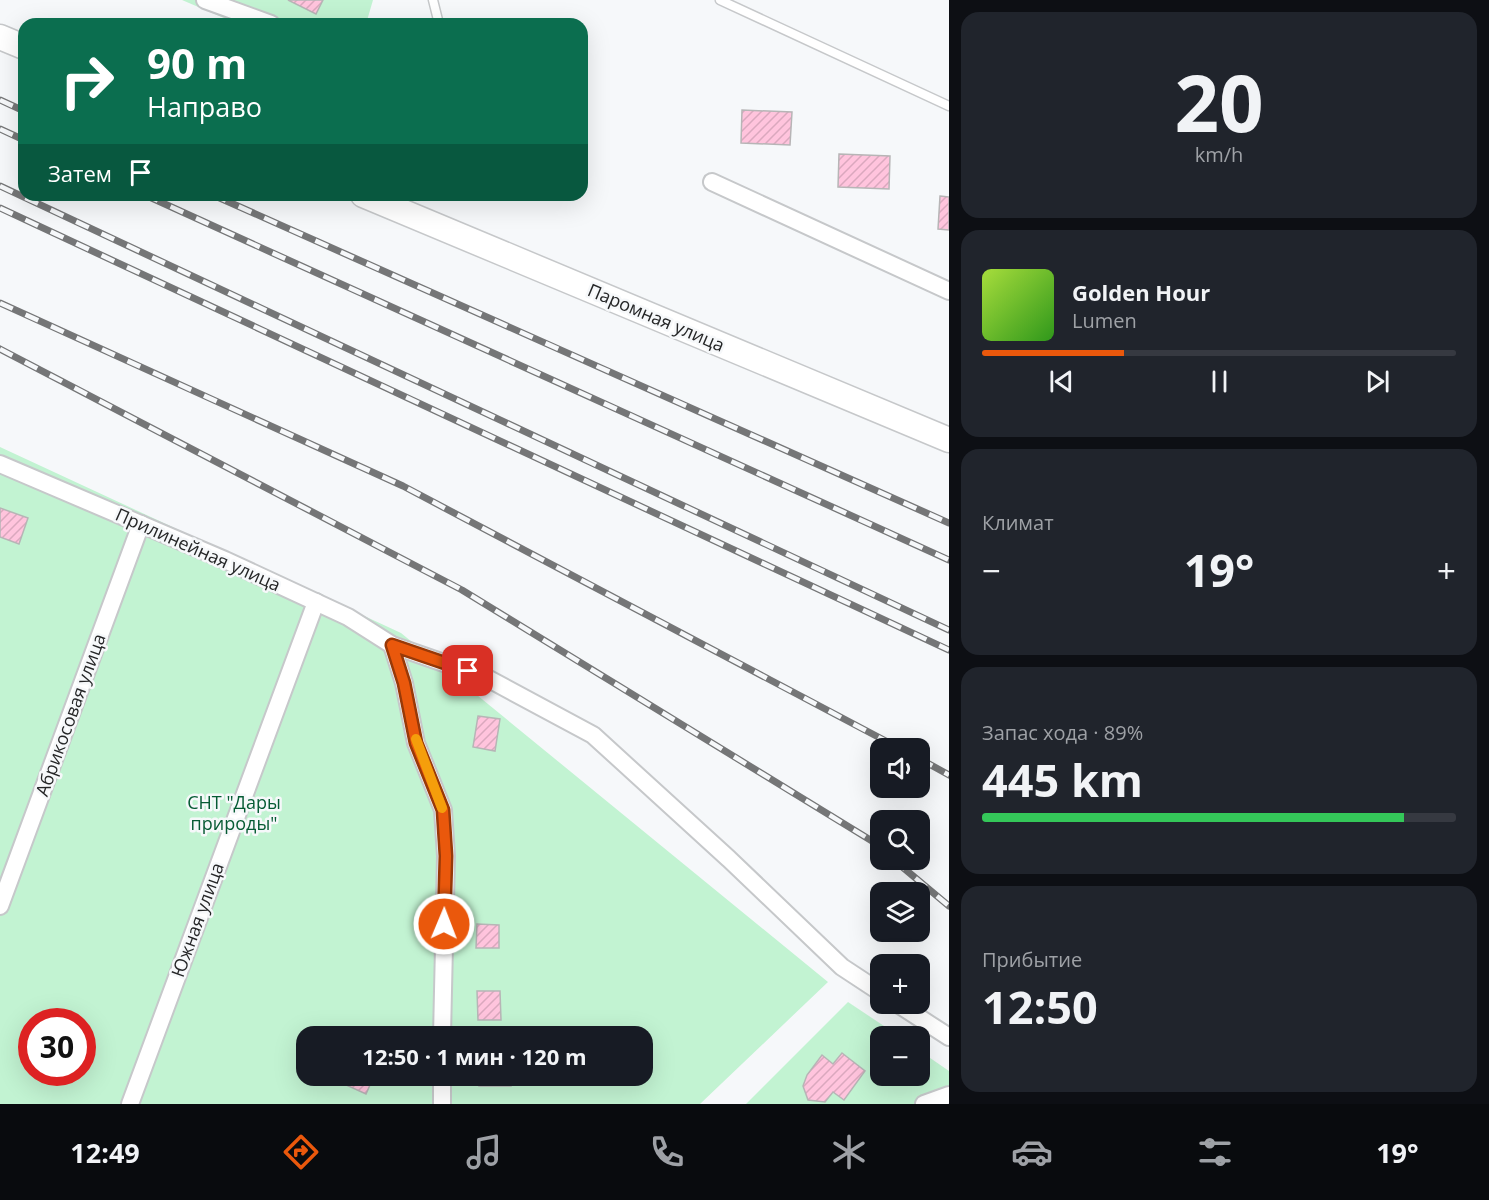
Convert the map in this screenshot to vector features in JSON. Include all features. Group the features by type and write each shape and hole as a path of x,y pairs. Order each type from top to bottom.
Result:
{"street":[{"path":"205,0 254,18"},
{"path":"0,37 18,44"},
{"path":"712,182 949,291"},
{"name":"Паромная улица","path":"382,201 949,440"},
{"name":"Прилинейная улица","path":"0,464 225,560 316,602 348,617 392,645 487,678 592,735 729,859 842,967 870,985"},
{"name":"Абрикосовая улица","path":"0,906 141,525"},
{"name":"Южная улица","path":"130,1104 316,602"},
{"path":"392,645 404,683 416,743 443,810 446,856 442,1026"},
{"path":"913,1014 949,1037"},
{"path":"442,1086 442,1104"},
{"path":"924,1104 949,1095"}],"lane":[{"path":"433,0 438,18"},
{"path":"720,0 949,106"}],"green space":[{"path":"182,0 373,0 368,18 224,18"},
{"name":"СНТ \"Дары природы\"","path":"0,447 401,633 828,982 700,1104 0,1104"},
{"path":"848,1002 884,1026 870,1026 870,1086 930,1086 930,1058 949,1071 949,1104 746,1104"}],"building":[{"path":"288,0 323,0 316,14"},
{"path":"742,110 792,112 790,145 741,143"},
{"path":"839,154 890,156 889,189 838,187"},
{"path":"940,196 949,197 949,230 938,229"},
{"path":"0,508 28,518 19,544 0,537"},
{"path":"478,716 500,719 495,751 473,747"},
{"path":"477,924 499,925 499,948 476,948"},
{"path":"477,991 500,991 501,1020 478,1020"},
{"path":"842,1053 865,1071 844,1100 833,1092 825,1102 808,1100 803,1086 807,1075 822,1055 833,1064"},
{"path":"348,1086 370,1086 366,1094"}],"railway":[{"path":"0,100 18,108"},
{"path":"0,129 18,137"},
{"path":"0,186 18,194"},
{"path":"32,201 949,630"},
{"path":"158,201 949,560"},
{"path":"226,201 949,523"},
{"path":"0,208 949,650"},
{"path":"0,303 403,486 880,738"},
{"path":"0,349 462,590 870,840"},
{"path":"930,765 949,775"},
{"path":"906,870 949,906"}],"slow traffic":[{"path":"416,739 442,808"}],"route":[{"path":"444,924 446,856 443,810 416,743 404,683 392,645 468,671"}]}
